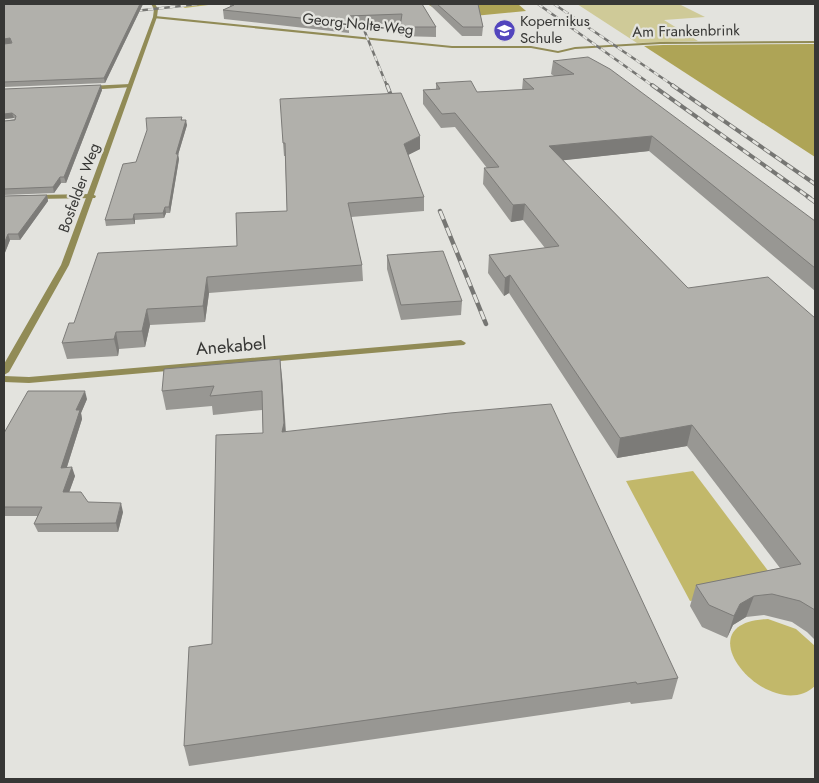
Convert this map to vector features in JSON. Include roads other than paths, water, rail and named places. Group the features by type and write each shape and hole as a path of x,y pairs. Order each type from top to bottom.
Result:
{"street":[{"name":"Bosfelder Weg","path":"4,372 65,265 92,196 155,17 156,9 153,4"},
{"name":"Georg-Nolte-Weg","path":"155,17 452,47 531,48 558,52"},
{"name":"Am Frankenbrink","path":"558,52 575,48 660,43 815,42"},
{"path":"78,88 130,86"},
{"path":"30,198 92,196"},
{"name":"Anekabel","path":"4,379 39,379 461,343"}],"waterway":[{"path":"185,7 214,4"}],"railway":[{"path":"126,12 199,4"},
{"path":"358,4 358,15 387,86"},
{"path":"538,4 653,86"},
{"path":"554,4 674,86"},
{"path":"387,85 395,106"},
{"path":"652,85 810,198"},
{"path":"672,85 815,184"},
{"path":"808,197 815,202"},
{"path":"440,211 486,324"}],"place":[{"name":"Kopernikus Schule","path":"504,30"}]}
